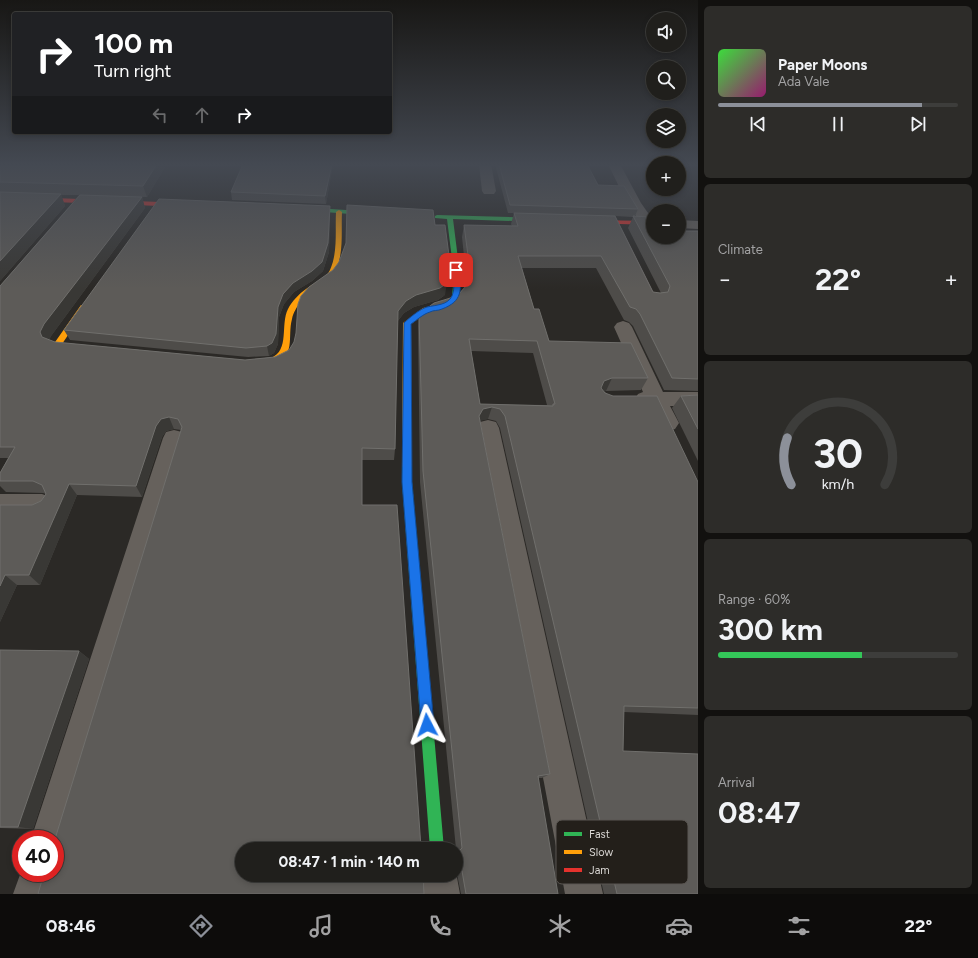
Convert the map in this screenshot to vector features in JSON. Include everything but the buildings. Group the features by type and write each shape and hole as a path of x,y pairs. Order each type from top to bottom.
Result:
{"street":[{"path":"70,212 75,206"},
{"path":"141,206 155,207 181,206"},
{"path":"636,206 646,217"},
{"path":"295,209 387,214"},
{"path":"248,365 270,364 280,360 283,355 286,349 290,311 306,290 331,274 337,255 339,212"},
{"path":"426,216 555,221"},
{"path":"436,842 407,482 407,323 428,309 439,308 452,302 456,295 457,278 450,217"},
{"path":"578,222 621,230 646,224"},
{"path":"686,224 698,225"},
{"path":"90,297 57,345 62,347 93,350"},
{"path":"624,327 676,440"},
{"path":"628,399 698,399"},
{"path":"488,428 569,820"},
{"path":"52,830 174,438"},
{"path":"0,504 42,504"},
{"path":"32,894 36,882"},
{"path":"440,882 441,894"},
{"path":"582,884 584,894"}],"traffic: fast":[{"path":"301,209 376,214"},
{"path":"437,217 542,220"},
{"path":"450,217 457,275 455,296"},
{"path":"407,466 407,482 436,842"}],"traffic: slow":[{"path":"259,364 281,357 287,344 288,319 292,309 303,295 331,274 336,263 339,241 339,212"},
{"path":"407,466 407,323 425,310 448,304 455,296"},
{"path":"83,307 57,345 62,347 84,349"}],"traffic: jam":[{"path":"589,222 646,223"}],"route":[{"path":"427,725 407,482 407,323 428,309 439,308 452,302 456,295 458,286 456,270"}]}
